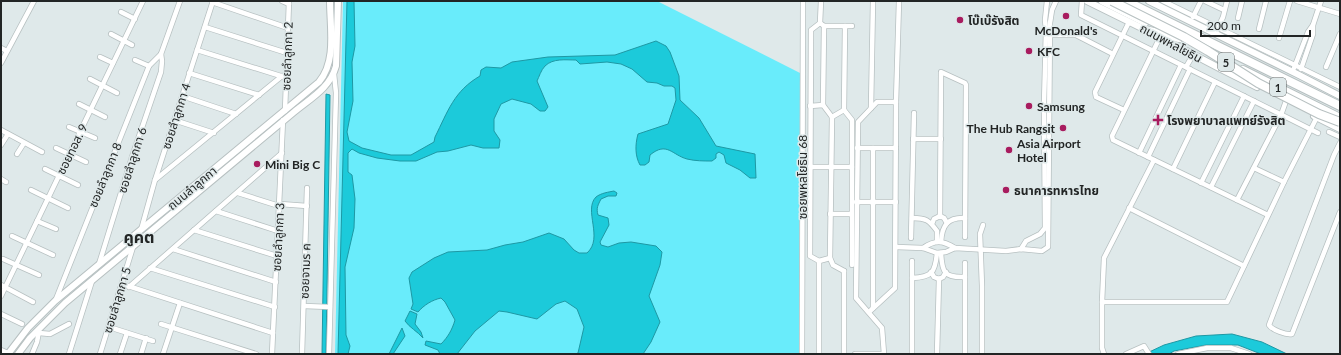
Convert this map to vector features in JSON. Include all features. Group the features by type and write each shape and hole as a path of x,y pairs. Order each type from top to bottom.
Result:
{"highway":[{"name":"ถนนพหลโยธิน","path":"1103,1 1340,118"},
{"name":"5","path":"1112,1 1184,37 1258,83 1319,114 1340,122"},
{"name":"5","path":"1126,1 1340,106"},
{"name":"ถนนพหลโยธิน","path":"1138,1 1340,100"},
{"path":"1145,30 1179,38"}],"main road":[{"name":"ถนนลำลูกกา","path":"8,354 28,328 56,301 323,78 330,59 330,1"},
{"path":"334,74 336,66 338,1"},
{"name":"ถนนพหลโยธิน","path":"1087,1 1340,129"},
{"name":"1","path":"1148,1 1192,19 1294,69 1340,96"},
{"name":"ถนนลำลูกกา","path":"18,354 30,338 39,331 65,303 283,120 319,93 334,74"}],"street":[{"path":"1,63 34,1"},
{"name":"ซอยทอส. 9","path":"1,296 3,286 16,265 38,221 143,1"},
{"path":"160,54 180,1"},
{"path":"282,1 289,2"},
{"name":"ซอยพหลโยธิน 68","path":"802,1 802,354"},
{"path":"821,1 823,105 832,117 830,258 833,264 844,271"},
{"path":"871,108 872,1"},
{"path":"868,312 895,288 896,102 899,1"},
{"path":"896,247 923,248 939,253 955,248 1006,251 1021,249 1042,251 1048,247 1050,23 1053,7 1056,1"},
{"path":"1082,1 1081,15 1318,133"},
{"path":"1163,1 1192,19 1201,1"},
{"path":"1205,1 1224,10"},
{"path":"1217,31 1227,1"},
{"path":"1238,18 1242,1"},
{"path":"1259,29 1266,1"},
{"path":"1279,38 1290,1"},
{"path":"1297,1 1340,14"},
{"path":"1321,1 1313,34 1300,72 1340,87"},
{"path":"212,2 288,28"},
{"name":"ซอยลำลูกกา 4","path":"140,231 212,2"},
{"name":"ซอยลำลูกกา 2","path":"285,111 284,77 287,53 289,2"},
{"path":"1021,249 1026,241 1040,234 1045,228 1045,20 1047,3 1053,7"},
{"path":"121,12 135,19"},
{"path":"1124,110 1096,97 1094,92 1129,22"},
{"path":"830,258 819,261 810,256 811,30 822,24 852,26"},
{"path":"1294,69 1308,32 1314,25"},
{"path":"844,26 844,110 852,120 852,214 856,298 882,328 884,354 855,354"},
{"path":"205,27 287,53"},
{"path":"111,34 132,44"},
{"path":"1326,67 1340,34"},
{"path":"1050,35 1076,36 1113,54"},
{"path":"1160,37 1112,136 1113,140 1268,215"},
{"path":"1,48 7,51"},
{"path":"197,50 284,77"},
{"path":"1301,51 1307,53"},
{"name":"ซอยลำลูกกา 8","path":"56,301 149,66 160,54"},
{"name":"ซอยลำลูกกา 6","path":"99,266 133,154 161,72 162,61 160,54"},
{"path":"1148,157 1182,86 1193,55"},
{"path":"100,57 113,64"},
{"path":"135,60 149,66"},
{"path":"1139,153 1181,65"},
{"path":"940,216 941,72 965,83 966,85 965,237"},
{"path":"189,73 259,96"},
{"path":"329,354 326,307 336,93 334,74"},
{"path":"155,180 284,77"},
{"path":"90,79 117,93"},
{"path":"1172,82 1182,86"},
{"path":"1173,169 1215,82"},
{"path":"182,96 236,114"},
{"path":"1201,183 1244,96"},
{"path":"1211,187 1254,101"},
{"path":"1237,200 1281,115 1286,101"},
{"path":"854,264 858,122 877,102 896,102"},
{"path":"79,104 105,117"},
{"path":"810,106 823,105"},
{"path":"832,117 844,110"},
{"path":"911,238 914,113"},
{"path":"1102,302 1227,302 1284,182 1317,117"},
{"path":"174,120 214,133"},
{"name":"ซอยลำลูกกา 3","path":"272,354 283,120"},
{"path":"1154,121 1164,125"},
{"path":"69,127 95,138"},
{"path":"1,130 42,152"},
{"path":"1329,132 1340,137"},
{"path":"2,145 8,134"},
{"path":"913,139 941,138"},
{"path":"17,154 24,143"},
{"path":"1340,143 1269,325 1271,328 1288,335 1292,334 1340,212"},
{"path":"1142,146 1152,150"},
{"path":"56,148 86,162"},
{"path":"857,148 896,148"},
{"path":"873,148 873,308"},
{"path":"129,287 282,153"},
{"path":"1104,354 1102,348 1102,302 1104,258 1154,160"},
{"path":"810,167 852,167"},
{"path":"1254,168 1284,182"},
{"path":"45,170 78,185"},
{"path":"1,179 6,182"},
{"name":"ซอยจามร ค","path":"302,354 307,188"},
{"path":"31,190 68,208"},
{"path":"238,193 279,205 307,206"},
{"path":"856,202 896,202"},
{"path":"1129,208 1244,266"},
{"path":"216,211 278,231"},
{"path":"830,214 852,214"},
{"path":"940,216 944,218 947,223"},
{"path":"932,224 934,219 940,216"},
{"path":"912,218 923,218 932,224 937,231 939,242"},
{"path":"939,242 942,231 948,221 957,218 965,218"},
{"path":"38,221 56,229"},
{"path":"982,354 980,234 983,225"},
{"path":"194,230 277,256"},
{"path":"12,236 53,255"},
{"path":"1034,237 1031,244 1034,250"},
{"path":"923,248 930,243 939,242 947,243 955,248"},
{"name":"ซอยลำลูกกา 5","path":"100,354 134,246"},
{"path":"173,249 276,282"},
{"path":"939,253 942,267 946,272 954,278 965,277"},
{"path":"912,278 922,278 929,274 935,268 939,253"},
{"path":"3,259 39,275"},
{"path":"819,261 819,354"},
{"path":"912,261 912,354"},
{"path":"844,271 854,264"},
{"path":"965,264 965,354"},
{"path":"150,268 275,307"},
{"path":"844,271 844,354"},
{"path":"931,272 934,277 939,279"},
{"path":"939,279 943,277 946,272"},
{"path":"937,354 939,279"},
{"path":"69,354 92,281"},
{"path":"122,284 273,333"},
{"path":"3,286 33,302"},
{"path":"164,354 180,303"},
{"path":"304,306 326,307"},
{"path":"1,314 22,324"},
{"path":"32,354 39,331 50,334 69,324"},
{"path":"161,324 256,354"},
{"path":"108,327 153,341"},
{"path":"120,354 127,333"},
{"path":"141,354 146,338"},
{"path":"1126,354 1144,346 1149,354"},
{"path":"1178,354 1231,348 1249,354"},
{"path":"1,350 8,354"}],"shaded area":[{"path":"343,1 657,1 800,73 799,354 335,354"},
{"path":"347,1 354,1 355,46 352,62 353,101 347,132 349,141 362,148 391,155 411,155 434,142 435,137 453,102 464,88 480,76 481,70 486,67 501,68 512,62 548,57 615,55 656,41 666,46 670,52 679,76 680,100 699,118 716,146 755,154 756,178 750,178 740,170 726,163 724,155 719,152 716,154 716,158 712,161 700,161 687,159 669,150 661,149 650,155 649,162 645,165 640,165 636,150 638,134 668,124 676,100 675,88 672,86 664,86 657,83 647,82 632,69 621,64 607,62 580,64 576,60 560,60 548,63 541,71 537,81 548,107 545,111 540,111 531,104 512,99 501,104 494,119 494,131 500,140 499,148 483,148 471,145 448,151 437,152 416,161 400,161 377,158 359,153 352,149 348,153 348,172 352,175 355,199 354,228 345,267 346,335 350,346 348,354 338,354"},
{"path":"326,94 330,95 326,354 322,354"},
{"path":"614,191 617,193 616,196 608,196 601,199 597,210 598,215 608,218 609,225 600,242 601,245 608,247 619,243 631,242 656,246 662,252 660,265 649,296 660,322 651,342 643,354 576,354 578,353 584,327 577,309 565,301 556,304 537,319 499,311 475,331 457,354 440,354 438,350 425,345 426,341 441,344 450,333 455,320 445,302 441,298 428,303 418,312 411,309 413,304 409,278 412,272 434,258 448,252 487,250 523,242 549,233 564,239 574,250 579,253 587,253 592,247 594,240 592,216 593,203 596,197"},
{"path":"410,311 417,314 415,324 421,332 423,338 405,321"},
{"path":"402,328 405,336 393,354 389,354"},
{"path":"1232,334 1262,342 1287,354 1261,354 1238,345 1206,345 1174,351 1169,354 1145,354 1164,345 1196,336"}],"place":[{"name":"McDonald's","path":"1066,16"},
{"name":"โบ๊เบ๊รังสิต","path":"960,20"},
{"name":"KFC","path":"1029,51"},
{"name":"Samsung","path":"1029,106"},
{"name":"โรงพยาบาลแพทย์รังสิต","path":"1158,120"},
{"name":"The Hub Rangsit","path":"1063,128"},
{"name":"Asia Airport Hotel","path":"1009,150"},
{"name":"Mini Big C","path":"257,164"},
{"name":"ธนาคารทหารไทย","path":"1006,190"}],"district":[{"name":"คูคต","path":"139,236"}]}
